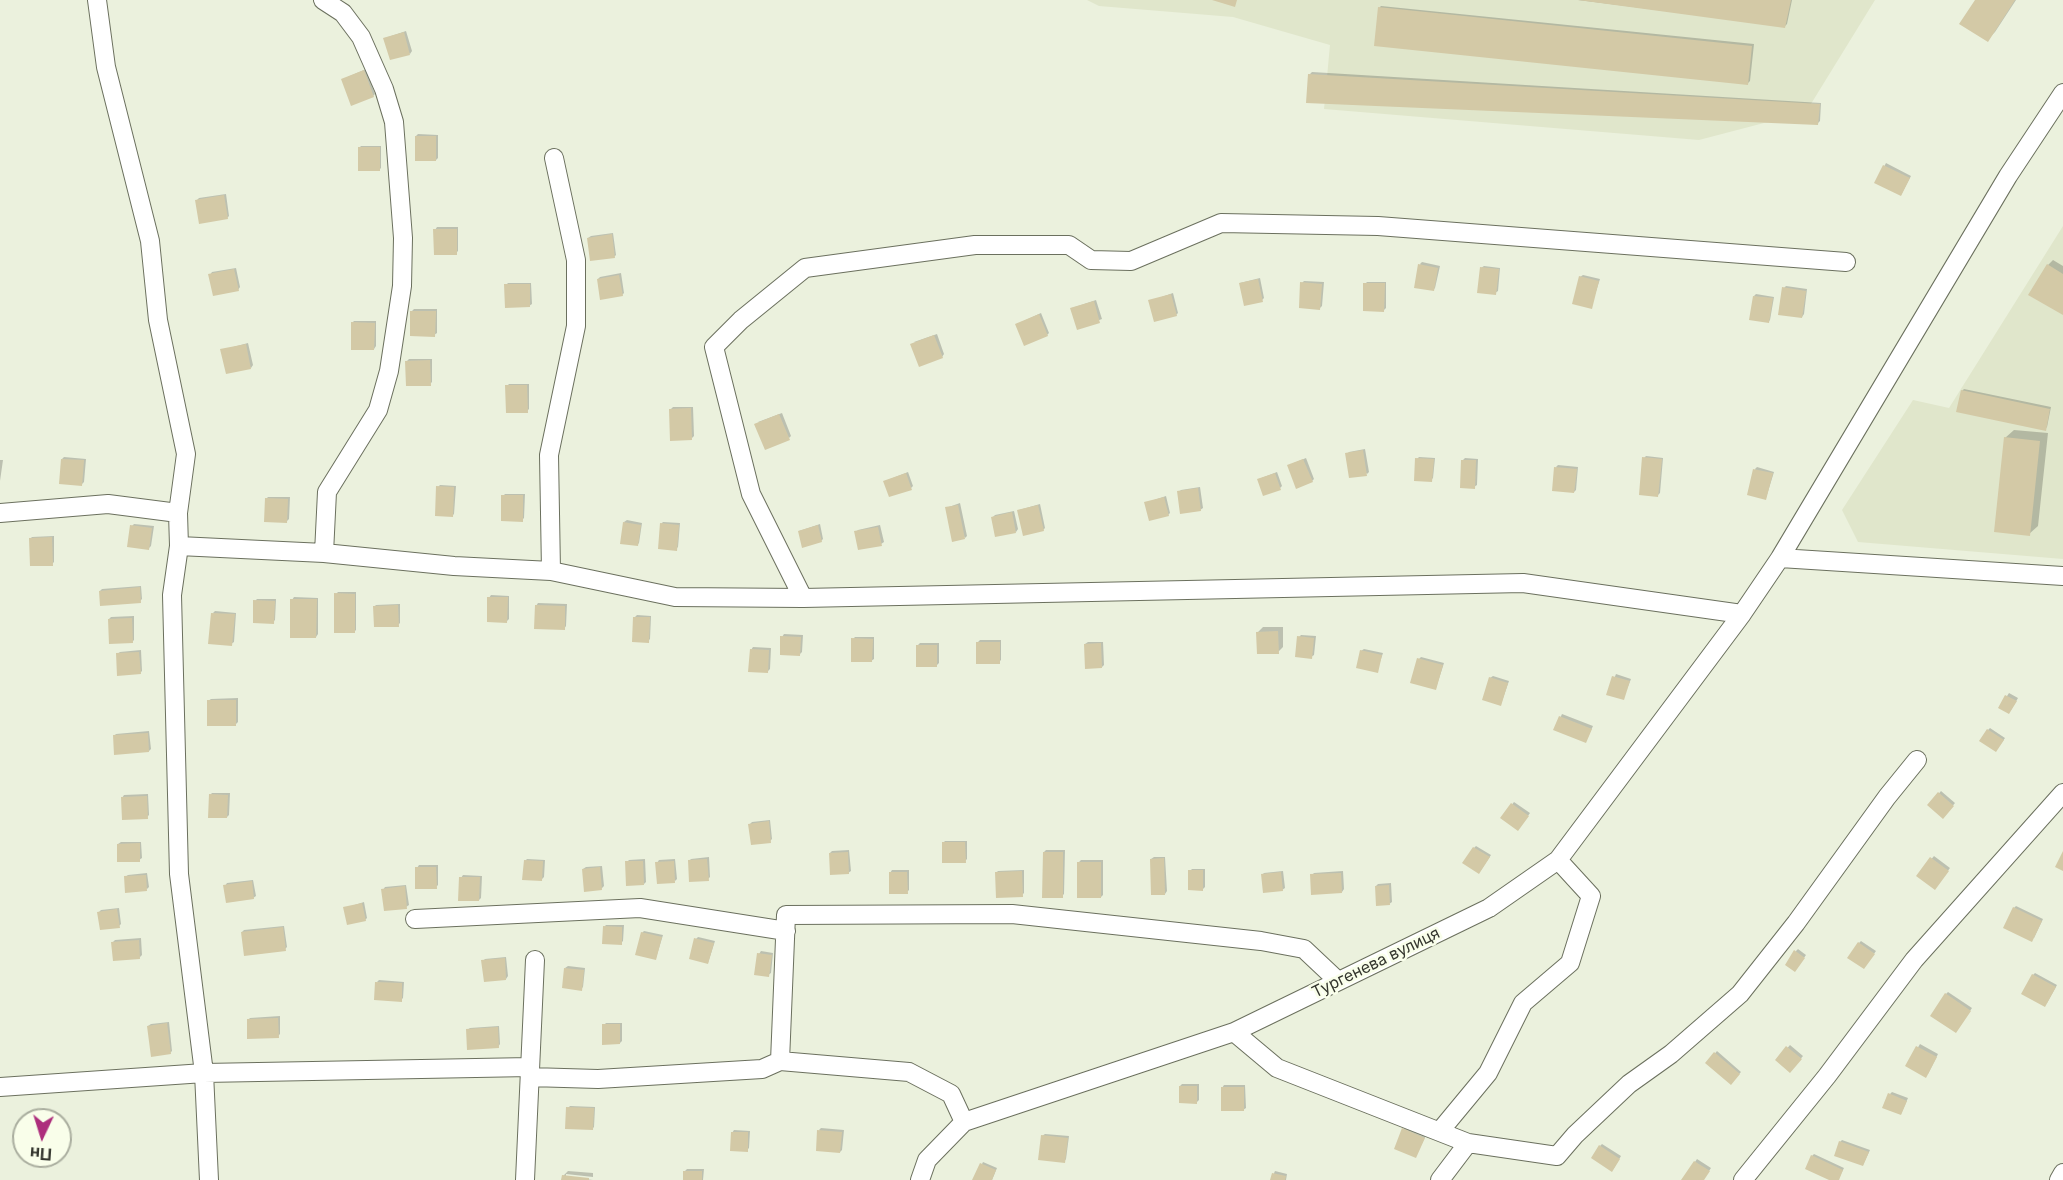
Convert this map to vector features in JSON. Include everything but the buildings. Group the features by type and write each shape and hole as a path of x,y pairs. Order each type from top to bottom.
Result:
{"street":[{"path":"97,0 106,67 150,241 158,320 186,454 178,513 179,546 172,595 179,874 204,1073 209,1180"},
{"path":"323,0 343,13 361,37 384,89 394,122 403,238 402,286 389,371 378,410 327,492 324,553"},
{"name":"Тургенева вулиця","path":"920,1180 927,1160 964,1122 1234,1032 1489,908 1558,860 1742,614 1780,558 2008,176 2063,93"},
{"path":"551,571 549,454 576,327 576,260 554,158"},
{"path":"802,598 751,494 714,346 741,320 805,268 975,245 1069,245 1090,260 1131,261 1221,223 1378,226 1846,262"},
{"path":"0,513 108,504 178,513"},
{"path":"179,546 324,553 454,566 551,571 675,597 802,598 1523,583 1742,614"},
{"path":"1780,558 2063,576"},
{"path":"1234,1032 1277,1068 1468,1143 1557,1156 1575,1135 1629,1084 1671,1054 1740,994 1917,760"},
{"path":"1743,1180 1827,1076 1914,960 2063,793"},
{"path":"1440,1131 1488,1072 1523,1003 1570,963 1591,896 1558,860"},
{"path":"415,920 640,908 786,931"},
{"path":"780,1061 786,915 1012,914 1261,940 1304,949 1338,981"},
{"path":"525,1180 535,960"},
{"path":"0,1087 204,1073 530,1072 598,1079 762,1069 780,1061 909,1072 951,1094 964,1122"},
{"path":"1440,1180 1468,1143"},
{"path":"2059,1180 2063,1173"}],"shaded area":[{"path":"1087,0 1875,0 1806,112 1699,140 1324,109 1330,45 1233,17 1099,6"},
{"path":"2063,226 2063,559 1858,542 1842,510 1913,400 1949,408"}]}
